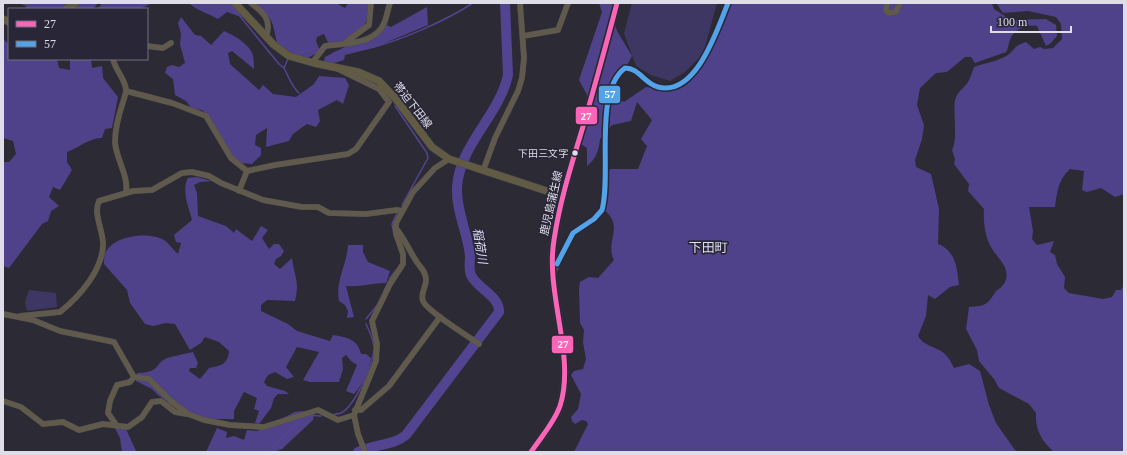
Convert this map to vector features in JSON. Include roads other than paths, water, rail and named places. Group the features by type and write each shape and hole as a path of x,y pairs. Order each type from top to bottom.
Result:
{"main road":[{"name":"帯迫下田線","path":"235,3 266,37 289,56 358,72 380,81 395,98 427,142 449,160 562,196"},
{"name":"鹿児島蒲生線","path":"531,452 554,418 560,406 564,389 563,356 552,274 553,242 562,196 617,3"}],"street":[{"path":"251,3 264,13 268,21 269,29 266,37"},
{"path":"344,43 369,25 371,3"},
{"path":"314,63 324,46 365,40 379,30 385,22 390,3"},
{"path":"483,171 495,138 518,91 524,58 524,36 520,3"},
{"path":"524,36 558,30 568,3"},
{"path":"552,274 573,233 594,219 602,210 607,104 618,75 625,68 630,68 658,87 668,88 680,85 694,72 705,56 728,3"},
{"path":"887,3 886,10 888,13 892,14 896,12 900,3"},
{"path":"148,46 163,48 171,43"},
{"path":"113,60 115,67 122,77 126,91 116,130 115,142 126,183 126,193"},
{"path":"247,171 275,165 348,154 356,149 389,102 379,89 347,75 336,67"},
{"path":"126,91 172,103 206,116 231,158 247,171"},
{"path":"365,452 360,438 355,412 376,361 377,344 372,321 390,284 403,264 403,254 395,227 413,192 435,168 449,160"},
{"path":"239,191 247,171"},
{"path":"3,314 20,316 60,312 86,285 96,269 103,244 97,213 98,203 126,193 152,190 182,173 192,172 208,176 239,191 263,200 301,207 318,207 329,213 366,214 397,210 402,211"},
{"path":"395,227 405,238 415,259 425,271 426,285 422,296 423,302 440,317 479,344"},
{"path":"20,316 60,332 114,342 134,377"},
{"path":"3,401 21,407 43,424 63,422 79,430 104,424 128,427 142,417 152,402 161,401 175,412 230,425 260,428 273,426 318,410 338,420 361,410 389,386 440,317"},
{"path":"134,377 149,379 170,401 189,415"},
{"path":"117,426 108,413 110,401 117,385 130,382 134,377"}],"waterway":[{"path":"229,3 279,64 284,68"},
{"path":"334,53 374,47 412,34 473,3"},
{"name":"稲荷川","path":"358,452 401,439 406,435 499,312 493,297 475,281 471,275 469,247 458,206 457,188 459,172 465,158 497,104 508,75 505,3"},
{"path":"297,54 315,48"},
{"path":"288,59 284,68 292,84 299,93"},
{"path":"395,106 427,153 428,158 402,205"},
{"path":"394,236 392,224 397,213"},
{"path":"384,291 390,278 396,270"},
{"path":"366,319 378,304"},
{"path":"332,415 341,413 352,402 363,383 371,363 374,347 366,324"},
{"path":"268,452 299,421 310,416 321,416"}],"place":[{"name":"下田三文字","path":"575,153"}],"district":[{"name":"下田町","path":"708,247"}]}
